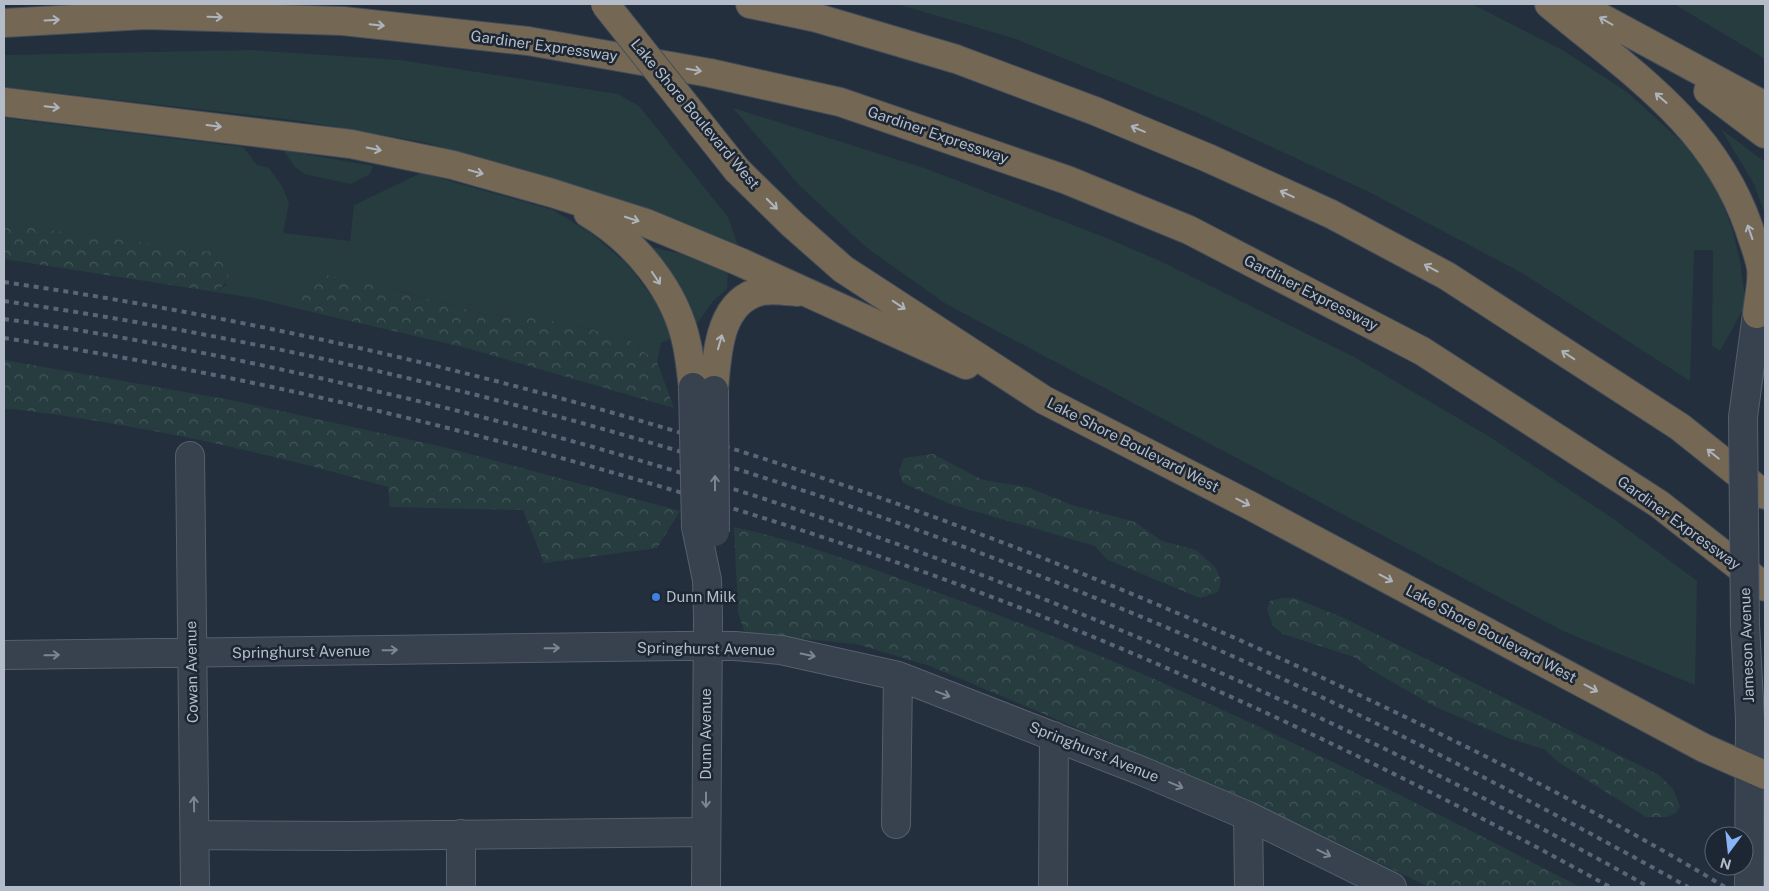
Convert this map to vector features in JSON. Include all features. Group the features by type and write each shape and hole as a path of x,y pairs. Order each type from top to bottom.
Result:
{"highway":[{"name":"Lake Shore Boulevard West","path":"605,4 738,170 792,224 843,268 1044,400 1249,505 1704,748 1758,771"},
{"path":"750,4 816,18 956,60 1095,110 1208,158 1331,214 1455,282 1680,427 1765,495"},
{"path":"1549,4 1678,112 1704,142 1726,178 1754,241 1761,269 1761,311"},
{"path":"1576,4 1765,106"},
{"name":"Gardiner Expressway","path":"4,23 145,15 343,21 528,41 710,73 859,108 1067,180 1189,230 1422,351 1659,504 1765,587"},
{"path":"1637,38 1765,134"},
{"path":"4,102 351,144 453,166 552,192 646,223 740,262 1044,400"},
{"path":"552,192 599,220 629,243 654,273 674,306 703,389"},
{"path":"703,389 718,345 736,307 746,298 760,292 805,292"}],"street":[{"name":"Jameson Avenue","path":"1749,887 1750,854 1758,771 1745,625 1742,417 1761,311"},
{"name":"Dunn Avenue","path":"703,389 707,580 706,887"},
{"name":"Cowan Avenue","path":"190,456 195,887"},
{"name":"Springhurst Avenue","path":"4,655 707,646 781,650 898,676 1054,736 1248,816 1392,887"},
{"path":"896,824 898,676"},
{"path":"1053,887 1054,736"},
{"path":"1248,816 1249,887"},
{"path":"194,835 706,832"},
{"path":"460,834 461,887"}],"green space":[{"path":"897,4 1472,4 1564,51 1627,92 1683,143 1715,185 1732,228 1740,261 1746,304 1720,351 1712,346 1713,250 1694,250 1690,381 1522,273 1369,192 1198,113 1016,39"},
{"path":"1674,4 1765,4 1765,59 1759,55"},
{"path":"252,50 400,60 618,94 639,106 728,217 738,246 598,192 423,142 301,121 4,87 4,55"},
{"path":"733,108 924,168 1104,237 1158,260 1354,357 1490,437 1615,520 1697,581 1695,685 1563,631 946,304 867,248 800,186"},
{"path":"4,118 243,147 257,165 269,168 282,186 289,203 283,233 350,241 354,205 421,173 553,210 592,234 629,266 655,301 673,338 661,343 657,362 625,337 538,318 487,315 389,288 300,300 320,314 254,298 216,292 227,284 4,225"},
{"path":"1721,129 1765,162 1765,214 1754,184"},
{"path":"283,150 373,166 370,174 351,184 304,174 295,167"},
{"path":"4,224 211,252 226,259 228,277 216,292 4,259"},
{"path":"647,246 690,256 728,273 727,289 713,301 694,328"},
{"path":"321,274 388,288 487,315 538,318 625,337 657,362 674,408 467,348 320,314 300,300 298,291 307,280"},
{"path":"4,360 236,401 452,449 680,511 657,548 544,563 523,510 390,507 388,487 341,474 245,450 149,430 4,408"},
{"path":"933,454 983,480 1027,487 1072,505 1135,522 1162,541 1196,550 1216,568 1221,581 1218,592 1200,598 1106,559 1095,546 950,504 903,483 899,471 904,458"},
{"path":"734,527 783,539 856,563 1012,620 1095,654 1177,689 1340,765 1580,887 1429,887 1248,800 930,666 856,644 759,635 744,631 738,612"},
{"path":"1294,598 1344,618 1659,775 1673,789 1680,806 1676,813 1667,817 1646,817 1558,762 1544,749 1511,739 1436,707 1380,675 1354,657 1283,634 1273,626 1267,609 1270,601"}],"railway":[{"path":"4,282 179,311 353,347 525,389 696,437 865,492 1031,554 1195,621 1357,694 1544,786 1635,835 1725,887"},
{"path":"4,301 152,325 298,354 445,387 590,425 734,468 876,515 1017,567 1156,623 1292,683 1426,748 1558,816 1688,887"},
{"path":"4,319 108,335 212,355 418,401 580,443 739,491 896,544 1050,602 1203,665 1353,734 1502,808 1649,887"},
{"path":"4,338 91,352 263,385 435,425 604,470 860,550 974,590 1086,634 1201,683 1378,766 1495,825 1610,887"}],"place":[{"name":"Dunn Milk","path":"656,597"}]}
